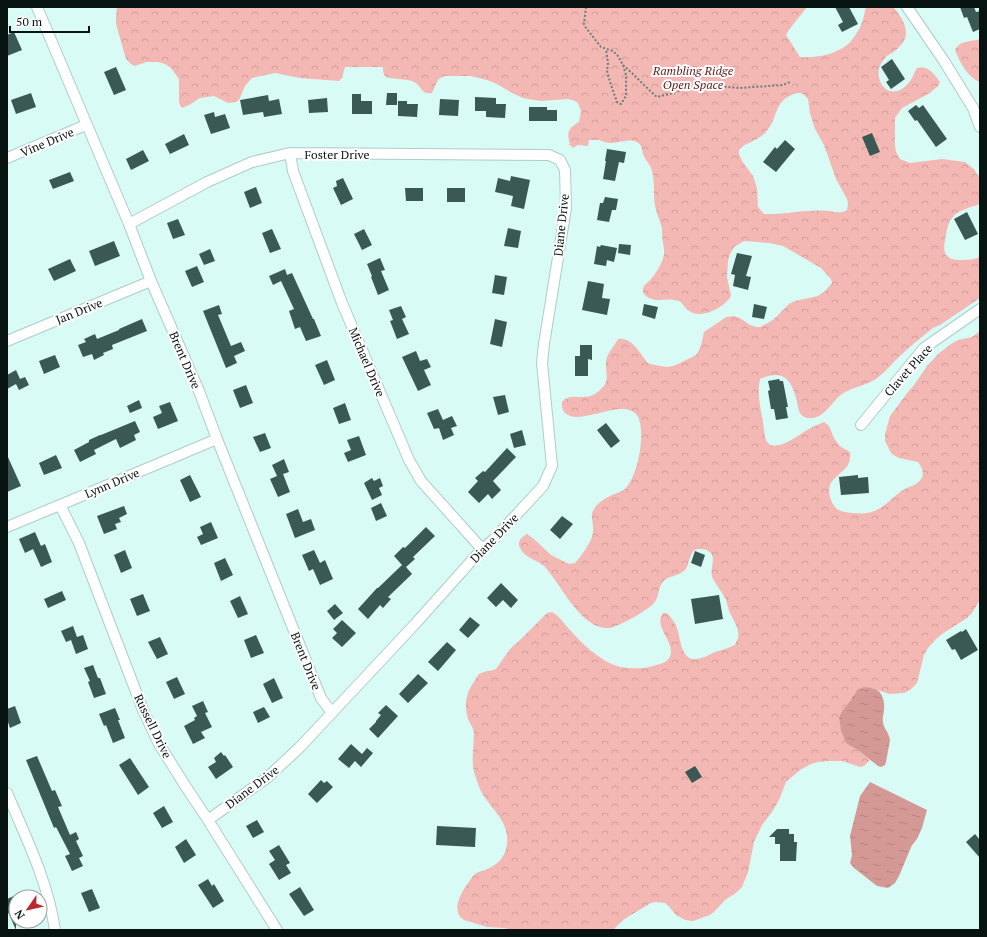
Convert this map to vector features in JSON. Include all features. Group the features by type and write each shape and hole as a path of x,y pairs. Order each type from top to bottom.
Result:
{"street":[{"name":"Brent Drive","path":"37,7 129,224 151,282 199,391 321,698 332,713"},
{"path":"907,7 944,60 973,108 980,127"},
{"name":"Vine Drive","path":"7,158 86,125"},
{"name":"Foster Drive","path":"129,224 207,182 252,162 290,154 549,155 560,160"},
{"name":"Michael Drive","path":"290,154 293,171 342,303 409,460 421,481 482,549"},
{"name":"Diane Drive","path":"208,820 268,777 300,747 416,623 482,549 543,486 552,466 542,363 566,208 565,170 560,160"},
{"name":"Jan Drive","path":"7,341 151,282"},
{"name":"Clavet Place","path":"861,425 924,348 980,308"},
{"name":"Lynn Drive","path":"7,527 217,439"},
{"name":"Russell Drive","path":"60,505 79,543 143,710 159,744 277,930"},
{"path":"7,793 36,863 49,900 55,930"}],"path":[{"path":"587,7 584,24 586,28 601,47 613,51 618,56 623,65 626,75 626,96 621,104 617,102 607,71 608,63 606,49"},
{"path":"623,65 634,74 645,87 657,96 673,93 692,86 706,85 739,88 783,85 790,82"}],"green space":[{"name":"Rambling Ridge Open Space","path":"117,7 807,7 786,35 800,57 806,57 831,53 847,45 860,28 866,7 893,7 900,16 905,26 905,37 898,48 887,56 880,65 879,79 882,84 886,89 893,92 900,90 912,78 915,71 921,67 931,71 940,82 938,86 930,93 902,108 895,118 896,152 900,159 910,163 942,159 965,162 974,169 980,179 980,204 961,211 952,218 947,228 944,249 946,255 953,259 969,260 980,257 980,298 940,325 933,328 876,379 842,394 819,416 808,418 801,415 792,387 784,377 778,375 760,379 760,405 764,433 768,443 772,445 777,446 783,444 824,422 828,425 838,444 850,452 848,465 830,485 829,493 833,504 838,510 845,512 872,512 882,507 903,490 918,483 923,475 922,468 918,462 899,458 890,451 885,441 885,434 890,416 927,366 938,354 958,340 972,337 980,331 980,600 967,618 942,634 928,648 924,655 917,683 910,690 904,693 889,694 872,688 865,688 844,708 839,718 842,734 847,744 870,760 864,766 860,767 842,761 818,762 800,770 786,782 779,800 762,825 754,842 748,872 742,887 725,900 710,915 693,921 685,920 676,915 666,903 655,902 626,918 613,930 512,930 487,927 464,920 460,916 457,907 460,896 475,874 492,867 501,859 505,853 507,841 505,826 483,795 474,773 474,733 467,715 467,697 470,688 479,674 496,669 510,649 547,613 552,612 560,618 575,636 602,659 614,665 623,667 650,667 668,660 671,652 668,641 662,630 660,619 663,613 667,613 674,622 683,650 689,658 703,658 735,645 738,638 738,630 729,611 726,600 713,579 713,558 711,553 707,550 696,549 693,551 685,570 664,580 656,601 651,606 623,623 604,628 595,625 578,611 544,566 528,557 522,551 519,546 519,542 521,538 527,534 551,555 569,564 575,563 591,540 593,529 592,513 594,508 609,496 625,489 634,475 641,445 641,426 639,419 633,412 625,409 582,417 565,413 562,406 562,402 567,398 591,396 598,392 604,385 607,379 606,361 618,339 627,340 631,343 650,364 666,367 673,366 696,355 701,345 704,332 726,317 733,316 740,318 750,325 760,327 773,320 789,304 795,301 818,296 832,283 831,279 821,268 783,246 744,241 734,247 730,254 727,277 731,296 718,308 700,314 689,311 678,301 656,300 649,298 643,293 643,287 658,269 664,256 662,228 655,205 652,169 644,156 641,145 634,141 610,143 599,140 589,140 588,146 578,145 573,148 568,145 570,144 568,133 573,126 579,122 581,111 578,103 575,101 568,99 540,101 523,98 497,84 471,76 442,77 437,82 432,93 426,93 414,82 385,76 383,67 345,67 342,78 339,81 300,78 275,73 252,78 245,86 239,100 236,102 228,103 214,96 200,98 182,108 179,101 179,79 171,68 158,62 147,62 134,66 126,59 116,24","holes":["801,93 808,99 810,113 815,129 824,145 836,179 847,199 847,210 841,212 813,211 764,214 758,207 757,188 753,176 742,161 739,150 765,133 783,100 789,96"]},
{"path":"980,39 980,82 968,73 955,50 960,44"}],"water":[{"path":"870,688 878,690 882,696 884,706 883,722 890,740 885,765 881,767 847,744 841,731 839,718 844,708 858,689"},
{"path":"870,782 927,810 922,828 917,839 912,845 899,876 895,883 888,888 877,886 854,868 850,863 852,855 850,836 860,796"}],"building":[{"path":"835,7 849,7 858,24 842,32 838,25 843,22"},
{"path":"960,7 974,7 976,12 980,11 980,29 973,32 967,17 964,18"},
{"path":"14,32 22,50 7,56 7,35"},
{"path":"892,59 905,79 891,89 886,82 889,80 881,67"},
{"path":"116,67 126,90 114,95 104,72"},
{"path":"31,93 36,107 16,114 11,100"},
{"path":"387,93 397,93 397,105 386,105"},
{"path":"352,94 361,94 361,101 372,101 372,114 352,114"},
{"path":"268,95 269,101 279,99 282,114 264,117 263,112 243,115 240,100"},
{"path":"475,97 496,98 496,104 506,104 505,118 486,117 486,111 475,111"},
{"path":"327,98 328,112 309,113 308,100"},
{"path":"440,99 459,100 458,116 439,115"},
{"path":"398,101 407,101 407,104 418,104 417,117 398,116"},
{"path":"916,105 919,108 923,105 947,139 936,147 917,120 915,121 908,111"},
{"path":"529,107 547,107 547,110 557,110 557,121 529,121"},
{"path":"214,112 215,117 225,114 230,128 211,134 204,115"},
{"path":"872,133 880,152 870,156 862,137"},
{"path":"184,134 189,145 170,154 165,144"},
{"path":"785,140 795,149 776,172 763,162 775,147 777,149"},
{"path":"607,149 626,152 624,163 619,162 615,181 603,179"},
{"path":"143,150 149,161 131,170 126,159"},
{"path":"70,172 74,181 53,189 49,180"},
{"path":"511,176 530,180 524,209 511,206 513,196 495,192 498,178 510,181"},
{"path":"343,178 353,199 341,205 333,188 337,186 336,181"},
{"path":"256,187 262,203 250,208 244,192"},
{"path":"405,188 423,188 423,201 406,201"},
{"path":"447,188 465,188 465,202 447,202"},
{"path":"605,197 618,199 616,210 612,210 609,222 597,220 600,203 603,203"},
{"path":"967,212 978,234 965,240 954,219"},
{"path":"178,219 185,235 173,239 167,223"},
{"path":"508,228 521,231 518,248 504,246"},
{"path":"272,229 281,249 270,253 262,233"},
{"path":"364,229 372,245 362,250 354,234"},
{"path":"114,241 120,256 95,266 89,251"},
{"path":"619,244 631,245 630,255 618,253"},
{"path":"601,245 617,248 614,262 607,260 606,266 594,264 597,246 600,247"},
{"path":"210,249 215,261 204,265 199,254"},
{"path":"737,253 752,256 746,276 751,277 748,290 733,286 735,275 731,274"},
{"path":"380,258 385,270 381,271 389,290 378,295 367,264"},
{"path":"70,259 76,271 54,281 48,269"},
{"path":"197,266 204,282 192,287 185,271"},
{"path":"285,269 287,275 292,273 321,336 306,341 300,327 295,329 289,311 294,309 281,281 273,285 269,276"},
{"path":"495,275 507,277 504,295 492,293"},
{"path":"588,281 604,284 602,298 610,299 607,315 582,310"},
{"path":"644,304 658,307 655,319 642,315"},
{"path":"754,304 767,307 764,319 752,317"},
{"path":"219,305 222,314 218,315 231,346 241,342 245,351 234,356 237,363 226,368 203,311"},
{"path":"401,306 406,317 402,319 409,334 397,339 390,321 393,320 389,310"},
{"path":"142,319 147,331 112,345 113,349 103,353 104,355 94,360 92,354 83,357 78,345 86,342 84,339 95,334 97,339"},
{"path":"495,319 507,322 502,347 490,344"},
{"path":"580,345 592,345 592,360 588,359 588,376 575,376 575,356 580,356"},
{"path":"416,351 420,361 427,359 431,367 424,370 431,385 418,391 402,357"},
{"path":"55,355 60,367 44,374 39,361"},
{"path":"327,360 335,380 324,385 315,365"},
{"path":"16,370 20,379 25,377 29,385 19,390 16,384 7,389 7,375"},
{"path":"779,379 780,381 783,381 788,407 786,407 788,418 776,420 774,409 771,409 768,381"},
{"path":"246,385 253,403 240,408 233,390"},
{"path":"505,395 509,412 498,415 493,397"},
{"path":"139,400 142,408 130,413 127,406"},
{"path":"170,402 178,421 158,429 153,417 162,413 159,406"},
{"path":"345,403 351,420 339,424 333,408"},
{"path":"438,409 443,420 452,416 457,426 451,428 454,435 443,440 439,428 434,429 427,413"},
{"path":"135,421 140,432 134,435 136,440 120,448 116,439 94,450 96,454 80,462 74,450 89,442 89,440"},
{"path":"606,423 620,441 611,448 597,430"},
{"path":"522,430 526,445 514,448 510,434"},
{"path":"265,433 271,448 260,452 253,437"},
{"path":"359,436 366,455 348,462 344,453 351,450 347,440"},
{"path":"507,448 516,457 493,481 501,490 492,499 488,494 479,503 468,492 478,481 475,478 483,471 485,472"},
{"path":"7,455 21,486 7,492"},
{"path":"56,455 62,468 44,475 39,463"},
{"path":"284,459 289,472 283,474 290,492 278,497 270,479 277,476 272,465"},
{"path":"190,475 201,497 190,502 180,480"},
{"path":"858,475 858,478 868,477 869,493 841,495 839,477"},
{"path":"372,478 374,481 380,478 383,486 379,488 382,495 372,500 364,483"},
{"path":"381,503 387,516 376,521 371,508"},
{"path":"124,506 127,514 119,518 121,522 115,524 117,529 104,534 97,516"},
{"path":"298,509 303,522 311,519 315,530 295,538 286,514"},
{"path":"562,516 573,524 560,539 550,530"},
{"path":"211,522 218,538 201,545 197,537 203,534 200,527"},
{"path":"426,527 435,536 413,557 415,559 406,567 412,574 388,597 391,599 383,608 380,605 368,619 358,609 377,588 402,565 394,556 403,547 405,548"},
{"path":"35,532 41,546 45,544 52,562 41,567 33,549 25,553 19,539"},
{"path":"125,550 132,568 121,573 114,555"},
{"path":"314,550 320,563 325,560 333,579 320,585 313,569 309,571 302,555"},
{"path":"695,551 705,555 701,567 691,563"},
{"path":"225,558 233,575 221,581 214,563"},
{"path":"501,583 518,600 511,608 503,600 496,607 487,598"},
{"path":"62,591 66,600 48,608 44,599"},
{"path":"143,594 150,611 137,616 130,599"},
{"path":"719,595 723,619 695,624 691,599"},
{"path":"240,596 248,614 238,618 230,601"},
{"path":"335,604 343,613 334,620 327,611"},
{"path":"470,617 480,625 468,638 459,630"},
{"path":"342,620 356,633 342,647 332,638 337,633 333,629"},
{"path":"73,626 77,637 83,635 88,649 76,654 71,640 66,642 61,631"},
{"path":"966,629 978,650 961,660 955,649 952,650 946,640"},
{"path":"256,635 264,653 251,658 244,640"},
{"path":"160,637 168,654 157,659 148,642"},
{"path":"447,642 456,650 438,671 428,662"},
{"path":"93,665 106,694 94,698 88,682 90,681 84,668"},
{"path":"418,674 428,683 408,703 399,694"},
{"path":"177,677 185,694 174,699 166,682"},
{"path":"274,678 283,698 272,703 263,684"},
{"path":"203,701 208,712 205,713 212,727 201,732 205,738 193,744 184,726 195,720 194,718 197,716 192,706"},
{"path":"386,705 398,716 378,738 369,729 381,715 378,713"},
{"path":"15,706 21,723 10,728 7,719 7,709"},
{"path":"264,707 270,717 258,723 253,712"},
{"path":"115,708 125,738 113,743 106,725 104,726 99,714"},
{"path":"351,744 362,754 367,748 373,753 361,767 355,761 349,768 338,759"},
{"path":"221,752 224,756 225,755 233,767 216,779 208,767 216,762 214,758"},
{"path":"37,756 52,791 55,790 62,806 58,807 70,835 76,832 79,839 76,841 83,856 79,858 83,866 72,871 65,856 70,854 56,827 54,828 26,760"},
{"path":"130,758 149,787 138,795 119,765"},
{"path":"695,766 702,777 692,783 685,772"},
{"path":"321,780 324,783 327,781 333,787 317,803 308,794"},
{"path":"164,806 173,822 162,828 153,813"},
{"path":"257,820 264,832 253,838 246,826"},
{"path":"437,826 476,828 475,847 436,845"},
{"path":"777,829 789,829 789,834 794,834 794,842 797,842 796,861 780,861 780,844 775,844 775,837 769,837"},
{"path":"975,834 980,840 980,858 966,842"},
{"path":"186,839 196,855 184,863 175,847"},
{"path":"279,845 290,863 286,865 291,873 279,880 269,864 275,860 269,851"},
{"path":"208,879 212,886 214,884 224,901 213,908 198,885"},
{"path":"300,887 314,910 304,916 289,894"},
{"path":"92,889 100,908 89,912 81,893"},
{"path":"8,899 8,912 7,910"}]}
